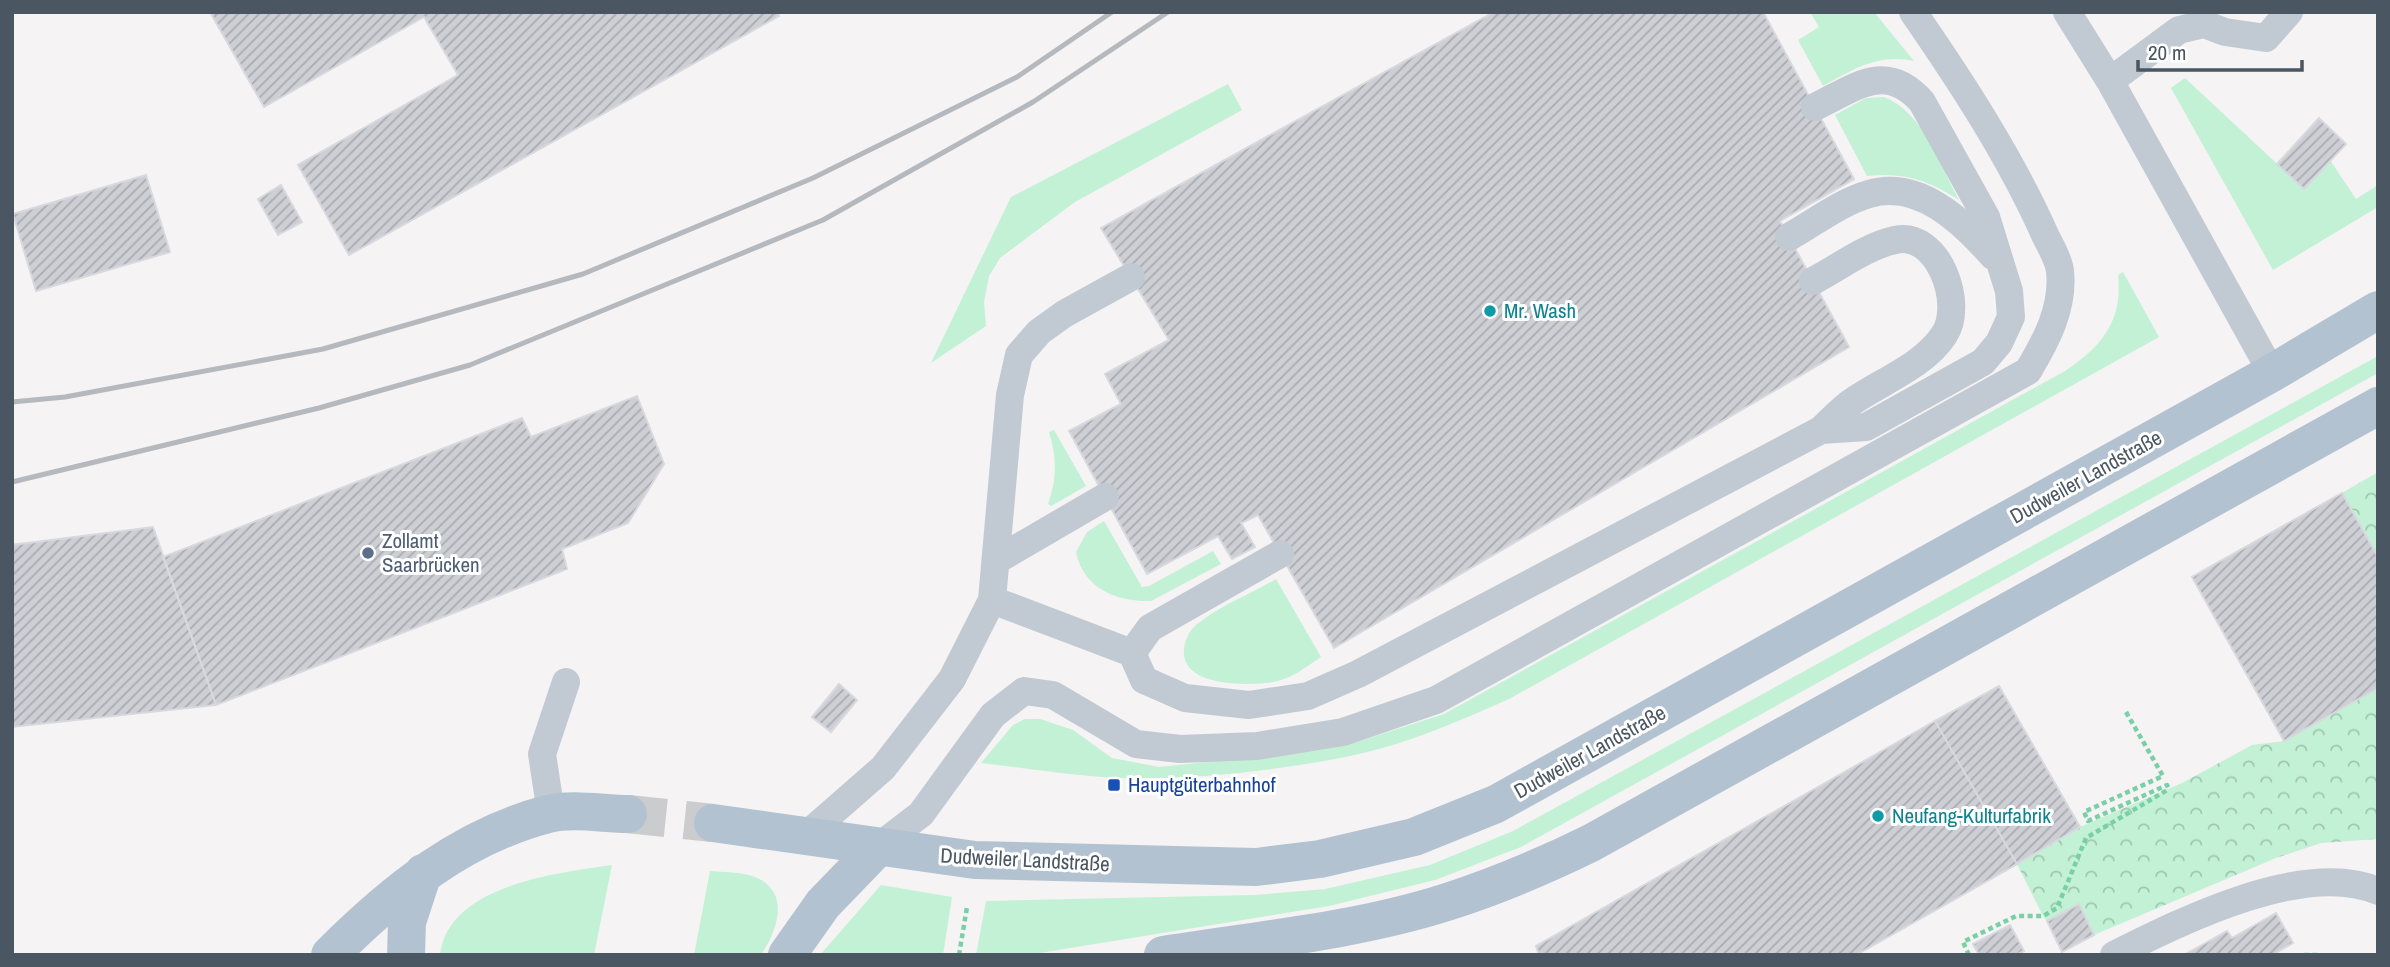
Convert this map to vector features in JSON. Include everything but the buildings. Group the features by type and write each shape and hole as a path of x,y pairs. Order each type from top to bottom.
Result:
{"main road":[{"name":"Dudweiler Landstraße","path":"713,823 803,838 1027,864 1256,867 1320,859 1413,837 1496,804 2272,373 2378,310"},
{"path":"1163,955 1330,930 1446,902 1537,869 1591,843 1971,634 2378,406"},
{"path":"330,955 423,873 487,835 551,813 628,814"},
{"path":"787,955 823,904 878,847"},
{"path":"406,955 407,922 423,873"}],"lane":[{"path":"878,847 921,814 993,715 1024,691 1053,695 1136,744 1180,749 1256,746 1343,732 1436,701 2028,371 2046,340 2057,311 2060,270 2033,207 1951,67 1913,12"},
{"path":"2067,12 2110,80 2272,373"},
{"path":"2110,80 2179,30 2204,24 2225,32 2266,38 2289,12"},
{"path":"1815,107 1873,79 1895,80 1910,89 1922,102 1986,217 2009,291 2011,317 1999,343 1983,362 1866,428 1821,430"},
{"path":"1789,237 1854,200 1891,190 1917,196 1941,207 1967,227 1999,263"},
{"path":"992,600 1132,653 1144,680 1185,698 1249,705 1308,696 1371,668 1821,430 1848,405 1928,352 1944,336 1951,322 1952,303 1948,283 1927,249 1910,239 1895,240 1882,245 1813,281"},
{"path":"803,838 883,768 952,679 992,600 1010,395 1019,355 1039,332 1063,314 1131,277"},
{"path":"997,560 1105,497"},
{"path":"1132,653 1150,628 1280,554"},
{"path":"551,813 542,754 566,682"},
{"path":"2115,955 2230,900 2307,885 2350,883 2378,891"}],"path":[{"path":"1969,955 1963,942 2016,916 2043,916 2057,908 2085,838 2169,791 2167,785 2088,821 2084,811 2163,776 2126,712"},
{"path":"959,955 969,900"},
{"path":"2304,955 2321,955"}],"green space":[{"path":"1810,12 1874,12 1914,61 1889,59 1867,64 1823,86 1798,40 1819,27"},
{"path":"2185,78 2303,188 2330,160 2356,199 2378,185 2378,207 2273,270 2171,88"},
{"path":"1228,84 1242,110 1075,202 1000,258 989,276 984,302 986,326 931,363 1011,197"},
{"path":"1884,97 1910,114 1920,127 1959,200 1937,187 1915,179 1893,175 1867,176 1835,115 1866,98"},
{"path":"2123,272 2159,337 1509,699 1472,715 1378,749 1240,773 1176,778 1119,778 981,763 1013,725 1025,719 1040,719 1073,730 1112,758 1159,767 1310,751 1357,742 1444,714 2065,371 2090,352 2107,331 2117,306 2118,275"},
{"path":"2378,356 2378,373 1521,847 1435,880 1329,906 1027,955 976,955 986,901 1255,895 1325,889 1430,865 1513,831"},
{"path":"1054,430 1086,486 1051,506 1048,504 1055,468 1049,432"},
{"path":"2378,472 2378,557 2342,493"},
{"path":"1104,521 1142,587 1149,586 1213,551 1221,564 1151,601 1114,595 1094,584 1086,575 1076,552 1087,532"},
{"path":"1276,579 1321,657 1298,672 1273,682 1248,684 1217,681 1193,671 1186,661 1184,649 1194,627 1215,612"},
{"path":"2378,688 2378,839 2321,843 2276,858 2094,935 2079,905 2047,921 2043,916 2017,864 2080,827 2182,783 2252,745 2284,741"},
{"path":"612,865 594,955 440,955 447,931 463,913 483,898 536,879"},
{"path":"710,871 749,875 771,889 776,898 777,921 761,955 694,955"},
{"path":"881,885 952,897 943,955 820,955"}],"tunnel":[{"path":"628,814 713,823"}],"railway":[{"path":"12,402 65,397 323,349 583,274 813,178 1017,77 1112,12"},
{"path":"12,482 319,408 470,365 823,220 1033,102 1168,12"}],"place":[{"name":"Mr. Wash","path":"1490,311"},
{"name":"Zollamt Saarbrücken","path":"368,553"},
{"name":"Hauptgüterbahnhof","path":"1114,785"},
{"name":"Neufang-Kulturfabrik","path":"1878,816"}]}
